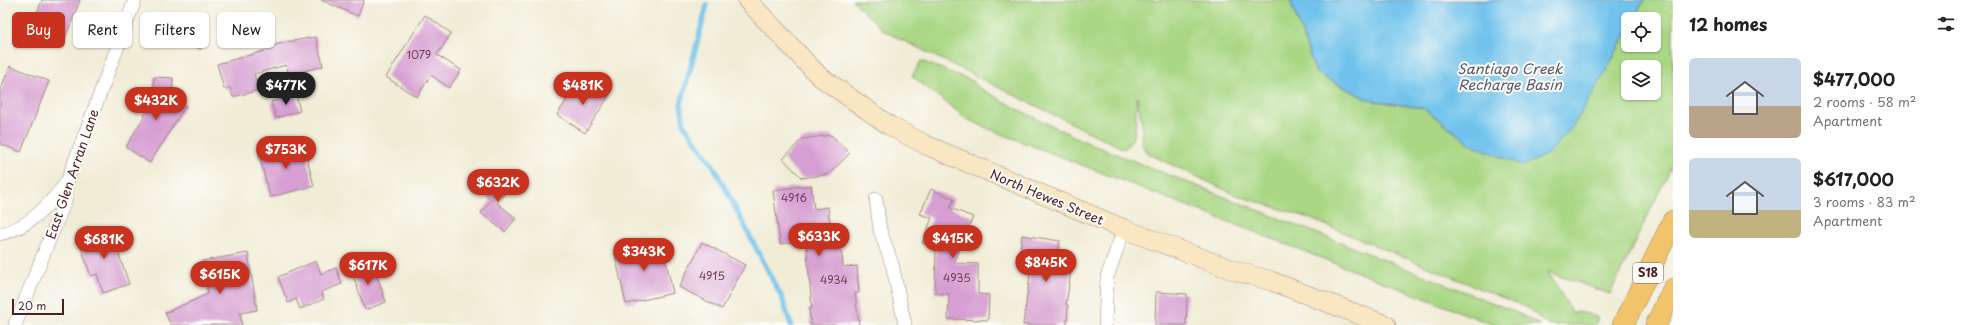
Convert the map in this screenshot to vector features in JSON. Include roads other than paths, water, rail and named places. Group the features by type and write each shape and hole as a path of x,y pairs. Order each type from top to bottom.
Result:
{"main road":[{"name":"North Hewes Street","path":"747,0 819,76 890,126 952,157 1124,229 1233,270 1271,281 1386,325"},
{"name":"S18","path":"1623,325 1673,221"},
{"name":"S18","path":"1656,325 1673,289"}],"street":[{"name":"East Glen Arran Lane","path":"15,325 63,206 67,194 67,182 135,0"},
{"path":"0,234 26,224 45,209 67,182"},
{"path":"876,199 880,230 892,264 906,325"},
{"path":"1105,325 1107,277 1124,229"}],"water":[{"name":"Santiago Creek Recharge Basin","path":"1290,0 1644,0 1638,12 1621,12 1621,43 1573,126 1548,154 1523,166 1471,144 1423,108 1369,100 1316,73"}],"waterway":[{"path":"707,5 681,104 684,125 713,165 782,298 791,325"}]}
